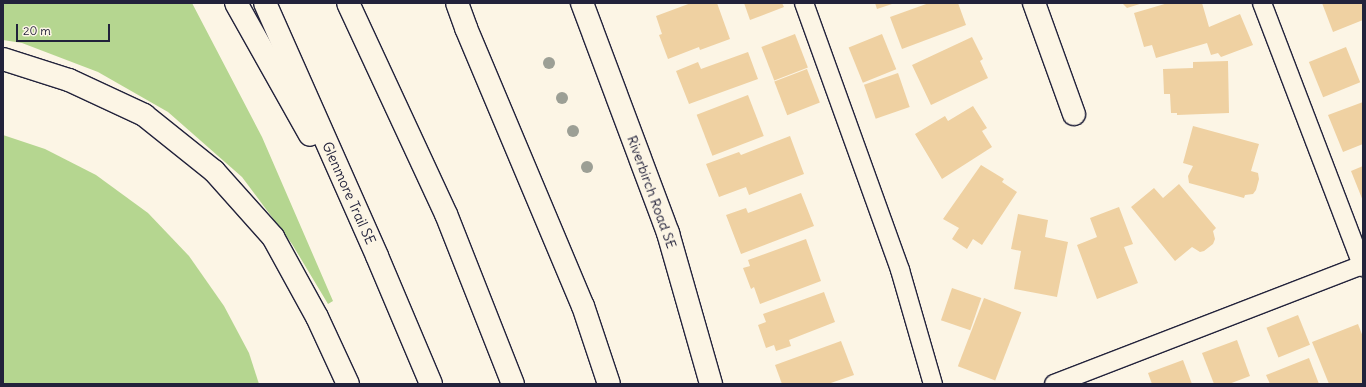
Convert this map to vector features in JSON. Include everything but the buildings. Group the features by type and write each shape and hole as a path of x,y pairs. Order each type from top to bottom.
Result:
{"main road":[{"path":"236,3 378,256"},
{"name":"Glenmore Trail SE","path":"265,3 378,256 431,384"},
{"path":"348,3 446,214 513,384"},
{"path":"450,3 466,28"},
{"path":"457,3 466,28 583,306 609,384"},
{"name":"Riverbirch Road SE","path":"582,3 668,233 712,384"},
{"path":"1034,3 1074,114"},
{"path":"3,59 69,80 144,115 214,171 273,237 317,317 348,384"}],"lane":[{"path":"804,3 900,270 933,384"},
{"path":"1054,384 1363,266 1262,3"}],"green space":[{"path":"3,3 192,3 262,137 333,301 328,304 292,244 242,177 168,112 98,72 22,43 3,40"},
{"path":"3,135 45,149 96,175 148,213 189,256 224,306 249,353 259,384 3,384"}]}
